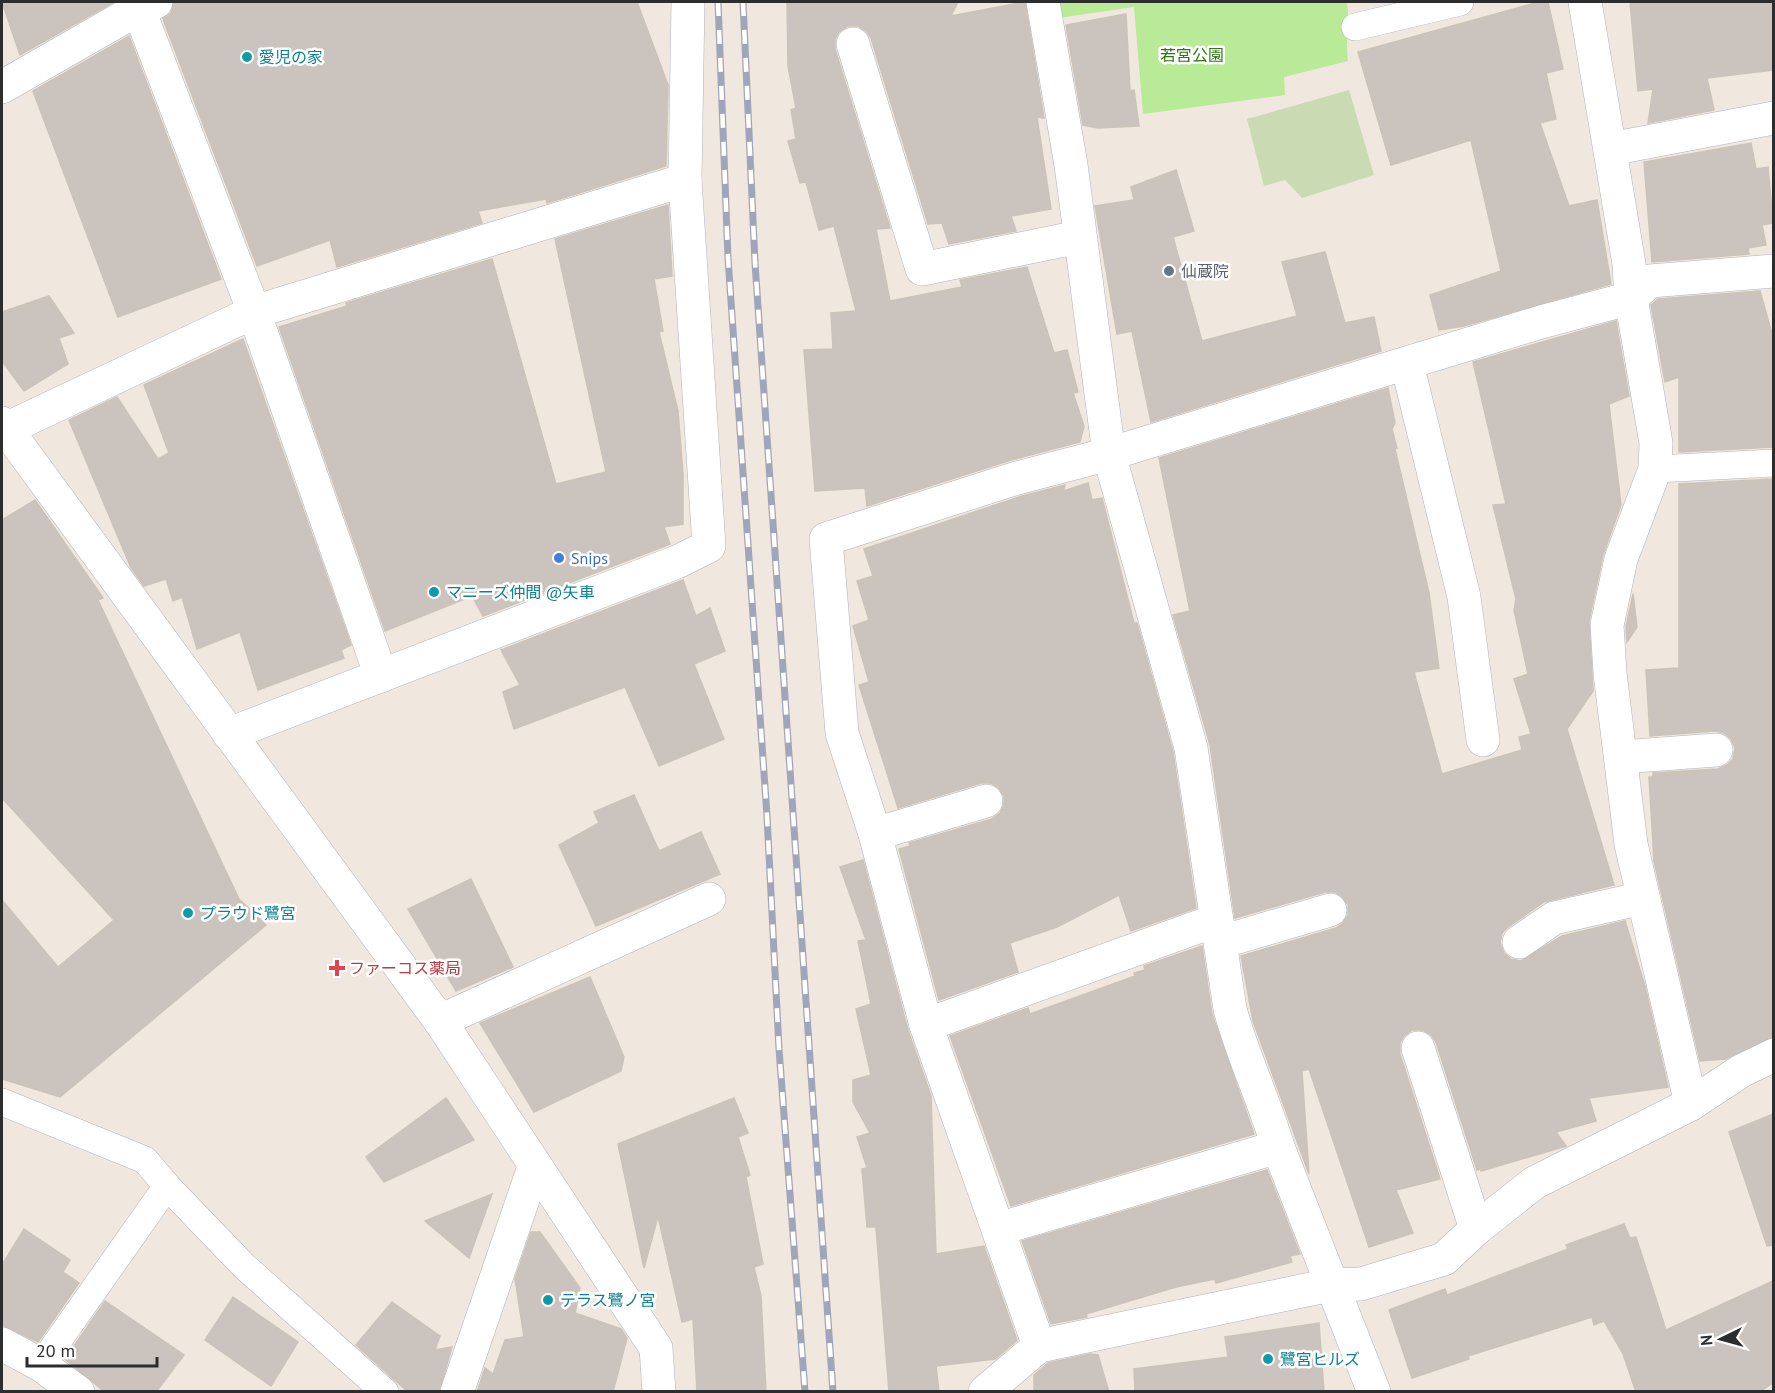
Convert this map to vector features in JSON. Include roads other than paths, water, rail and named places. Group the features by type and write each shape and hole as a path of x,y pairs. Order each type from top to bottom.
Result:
{"street":[{"path":"229,734 677,562 709,546 685,180 688,2"},
{"path":"1043,2 1071,165 1109,454 1191,748 1230,1009 1241,1048 1266,1106 1278,1148 1374,1392"},
{"path":"1585,2 1656,443 1655,468 1621,559 1607,625 1631,844 1691,1104"},
{"path":"2,87 144,4 381,676"},
{"path":"853,44 922,269 1079,237"},
{"path":"1610,149 1773,117"},
{"path":"659,1392 656,1348 534,1167 440,1021 4,426 254,312 685,180"},
{"path":"1039,1346 926,1025 875,834 842,733 826,539 1017,478 1109,454 1541,322 1631,298 1650,281 1773,271"},
{"path":"1407,364 1464,597 1483,740"},
{"path":"1621,757 1716,750"},
{"path":"875,834 986,801"},
{"path":"1519,942 1554,918 1643,898"},
{"path":"440,1021 709,899"},
{"path":"926,1025 1219,931 1330,909"},
{"path":"1418,1048 1476,1229"},
{"path":"985,1392 1039,1346 1330,1285 1361,1284 1444,1259 1476,1229 1534,1183 1691,1104 1742,1071 1773,1055"},
{"path":"998,1228 1278,1148"},
{"path":"457,1392 534,1167"},
{"path":"2,1344 37,1378 78,1392"}],"lane":[{"path":"1355,27 1460,2"},
{"path":"1655,468 1773,462"},
{"path":"2,1102 145,1160 244,1266 385,1392"},
{"path":"37,1378 167,1186"}],"railway":[{"path":"718,2 728,258 767,816 779,1049 805,1392"},
{"path":"743,2 755,263 833,1392"}],"place":[{"name":"愛児の家","path":"247,57"},
{"name":"仙蔵院","path":"1169,271"},
{"name":"Snips","path":"559,558"},
{"name":"マニーズ仲間 @矢車","path":"434,592"},
{"name":"プラウド鷺宮","path":"188,913"},
{"name":"ファーコス薬局","path":"337,968"},
{"name":"テラス鷺ノ宮","path":"548,1300"},
{"name":"鷺宮ヒルズ","path":"1268,1359"}],"park label":[{"name":"若宮公園","path":"1192,55"}]}
